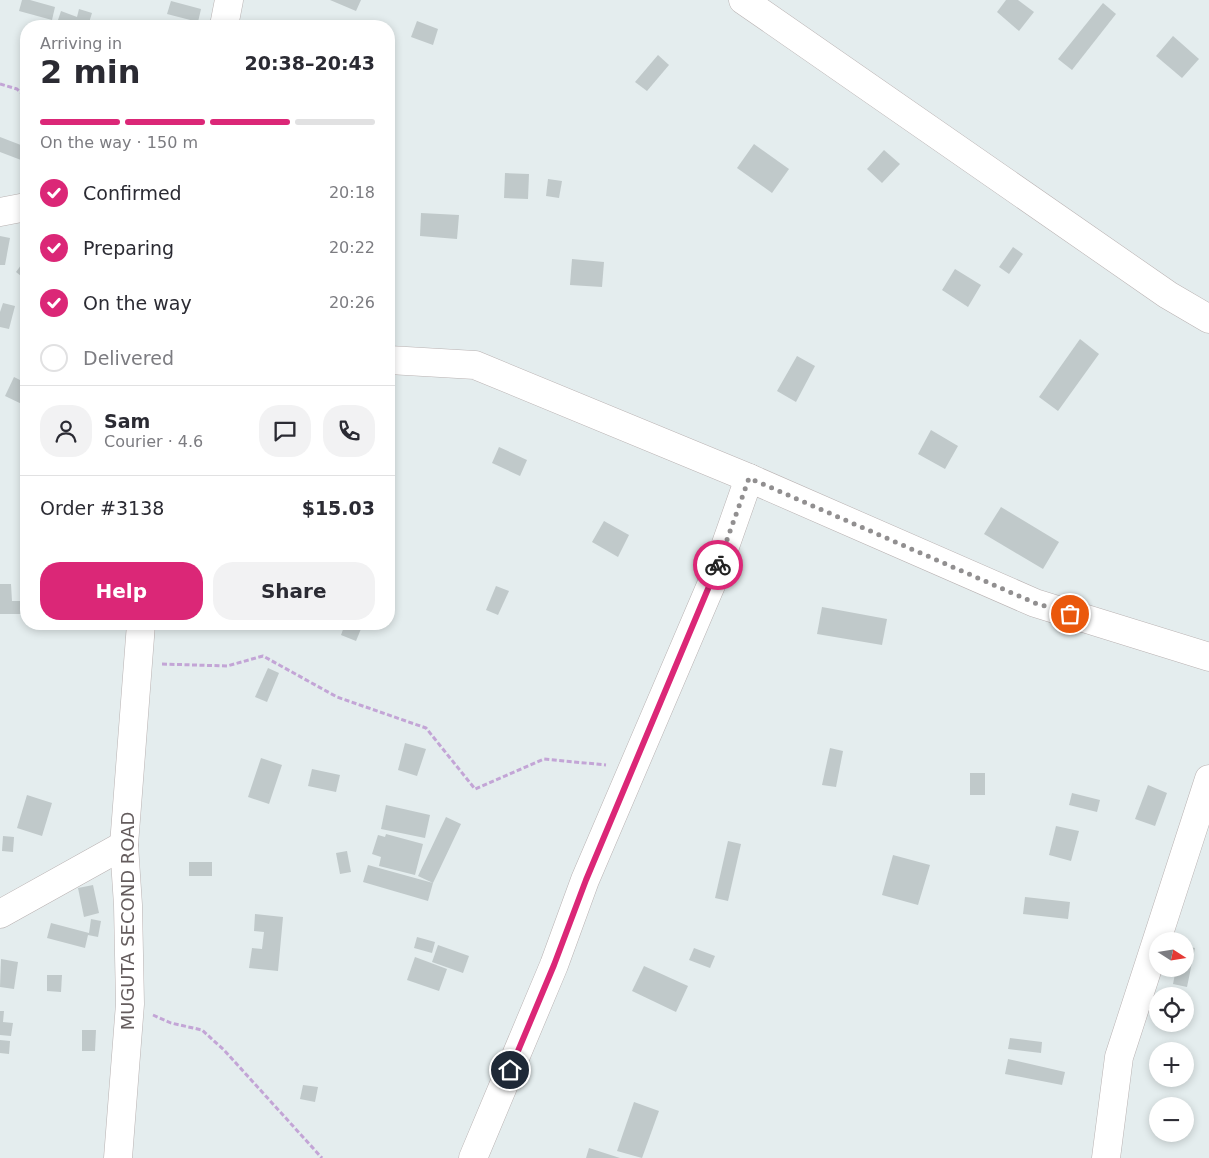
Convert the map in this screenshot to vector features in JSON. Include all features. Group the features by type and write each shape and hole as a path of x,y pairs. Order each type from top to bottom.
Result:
{"street":[{"path":"225,20 229,0"},
{"path":"743,0 1168,295 1209,319"},
{"path":"0,212 20,208"},
{"path":"395,360 475,365 749,478 1035,603 1209,657"},
{"path":"474,1158 554,965 586,880 632,768 714,578 749,478"},
{"name":"MUGUTA SECOND ROAD","path":"118,1158 130,1004 128,905 124,845 140,630"},
{"path":"1106,1158 1119,1057 1209,779"},
{"path":"0,914 124,845"}],"path":[{"path":"0,84 17,88 20,91"},
{"path":"137,663 227,666 263,656 337,697 426,728 475,789 544,758 632,768"},
{"path":"130,1004 171,1023 202,1030 224,1050 322,1158"}],"building":[{"path":"22,0 30,0 55,7 52,20 19,11"},
{"path":"330,0 361,0 356,11"},
{"path":"1006,0 1018,0 1034,12 1019,31 997,12"},
{"path":"171,1 201,9 198,20 190,20 167,14"},
{"path":"1103,3 1116,14 1072,70 1058,59"},
{"path":"79,9 92,13 90,20 58,20 61,11 77,17"},
{"path":"417,21 438,29 433,45 411,37"},
{"path":"1173,36 1199,59 1182,78 1156,56"},
{"path":"658,55 669,65 647,91 635,82"},
{"path":"0,137 20,145 20,160 0,152"},
{"path":"754,144 789,169 772,193 737,168"},
{"path":"884,150 900,164 882,183 867,169"},
{"path":"505,173 529,174 528,199 504,198"},
{"path":"548,179 562,181 559,198 546,196"},
{"path":"421,213 459,215 457,239 420,236"},
{"path":"0,236 10,238 5,265 0,265"},
{"path":"1013,247 1023,254 1009,274 999,267"},
{"path":"572,259 604,262 602,287 570,285"},
{"path":"20,266 20,275 16,272"},
{"path":"955,269 981,285 968,307 942,290"},
{"path":"3,303 15,306 9,329 0,327 0,312"},
{"path":"1080,339 1099,354 1058,411 1039,397"},
{"path":"797,356 815,366 796,402 777,391"},
{"path":"14,377 20,380 20,403 5,396"},
{"path":"931,430 958,446 945,469 918,454"},
{"path":"499,447 527,460 520,476 492,463"},
{"path":"1001,507 1059,542 1043,569 984,534"},
{"path":"604,521 629,535 618,557 592,542"},
{"path":"0,584 11,584 12,601 20,601 20,614 0,614"},
{"path":"496,586 509,591 498,615 486,610"},
{"path":"822,607 887,619 882,645 817,634"},
{"path":"343,630 361,630 356,641 341,635"},
{"path":"268,668 279,673 267,702 255,697"},
{"path":"405,743 426,749 417,776 398,770"},
{"path":"830,748 843,751 836,787 822,785"},
{"path":"261,758 282,765 269,804 248,797"},
{"path":"312,769 340,775 336,792 308,786"},
{"path":"970,773 985,773 985,795 970,795"},
{"path":"1148,785 1167,793 1155,826 1135,819"},
{"path":"1072,793 1100,800 1097,812 1069,805"},
{"path":"27,795 52,803 42,836 17,828"},
{"path":"386,805 430,815 425,838 381,829"},
{"path":"446,817 461,824 433,883 418,876"},
{"path":"1056,826 1079,831 1071,861 1049,855"},
{"path":"386,834 423,844 415,875 379,866 381,857 372,854 378,835 385,837"},
{"path":"3,836 14,837 13,852 2,851"},
{"path":"728,841 741,844 728,901 715,898"},
{"path":"347,851 351,872 340,874 336,853"},
{"path":"893,855 930,865 918,905 882,895"},
{"path":"189,862 212,862 212,876 189,876"},
{"path":"368,865 433,883 428,901 363,882"},
{"path":"93,885 99,913 84,917 78,888"},
{"path":"1025,897 1070,902 1068,919 1023,914"},
{"path":"255,914 283,917 278,971 249,968 252,948 262,949 264,932 254,931"},
{"path":"91,919 101,921 98,937 88,935 85,948 47,938 51,923 89,933"},
{"path":"417,937 435,942 432,953 414,948"},
{"path":"438,945 469,956 463,973 432,962"},
{"path":"694,948 715,956 710,968 689,960"},
{"path":"415,957 447,969 439,991 407,980"},
{"path":"1,959 18,962 14,989 0,987"},
{"path":"644,966 688,986 676,1012 632,991"},
{"path":"47,975 62,975 61,992 47,991"},
{"path":"1174,978 1189,978 1187,987 1173,984"},
{"path":"0,1011 4,1011 3,1022 13,1023 11,1036 0,1035"},
{"path":"82,1030 96,1030 95,1051 82,1051"},
{"path":"1010,1038 1042,1042 1041,1053 1008,1049"},
{"path":"0,1040 10,1041 9,1054 0,1053"},
{"path":"1008,1059 1065,1072 1062,1085 1005,1074"},
{"path":"303,1085 318,1087 315,1102 300,1099"},
{"path":"634,1102 659,1111 642,1158 617,1151"},
{"path":"589,1148 620,1158 586,1158"}],"way so far":[{"path":"718,565 749,478 1035,603 1070,614"}],"route":[{"path":"510,1070 632,768 718,565"}]}
